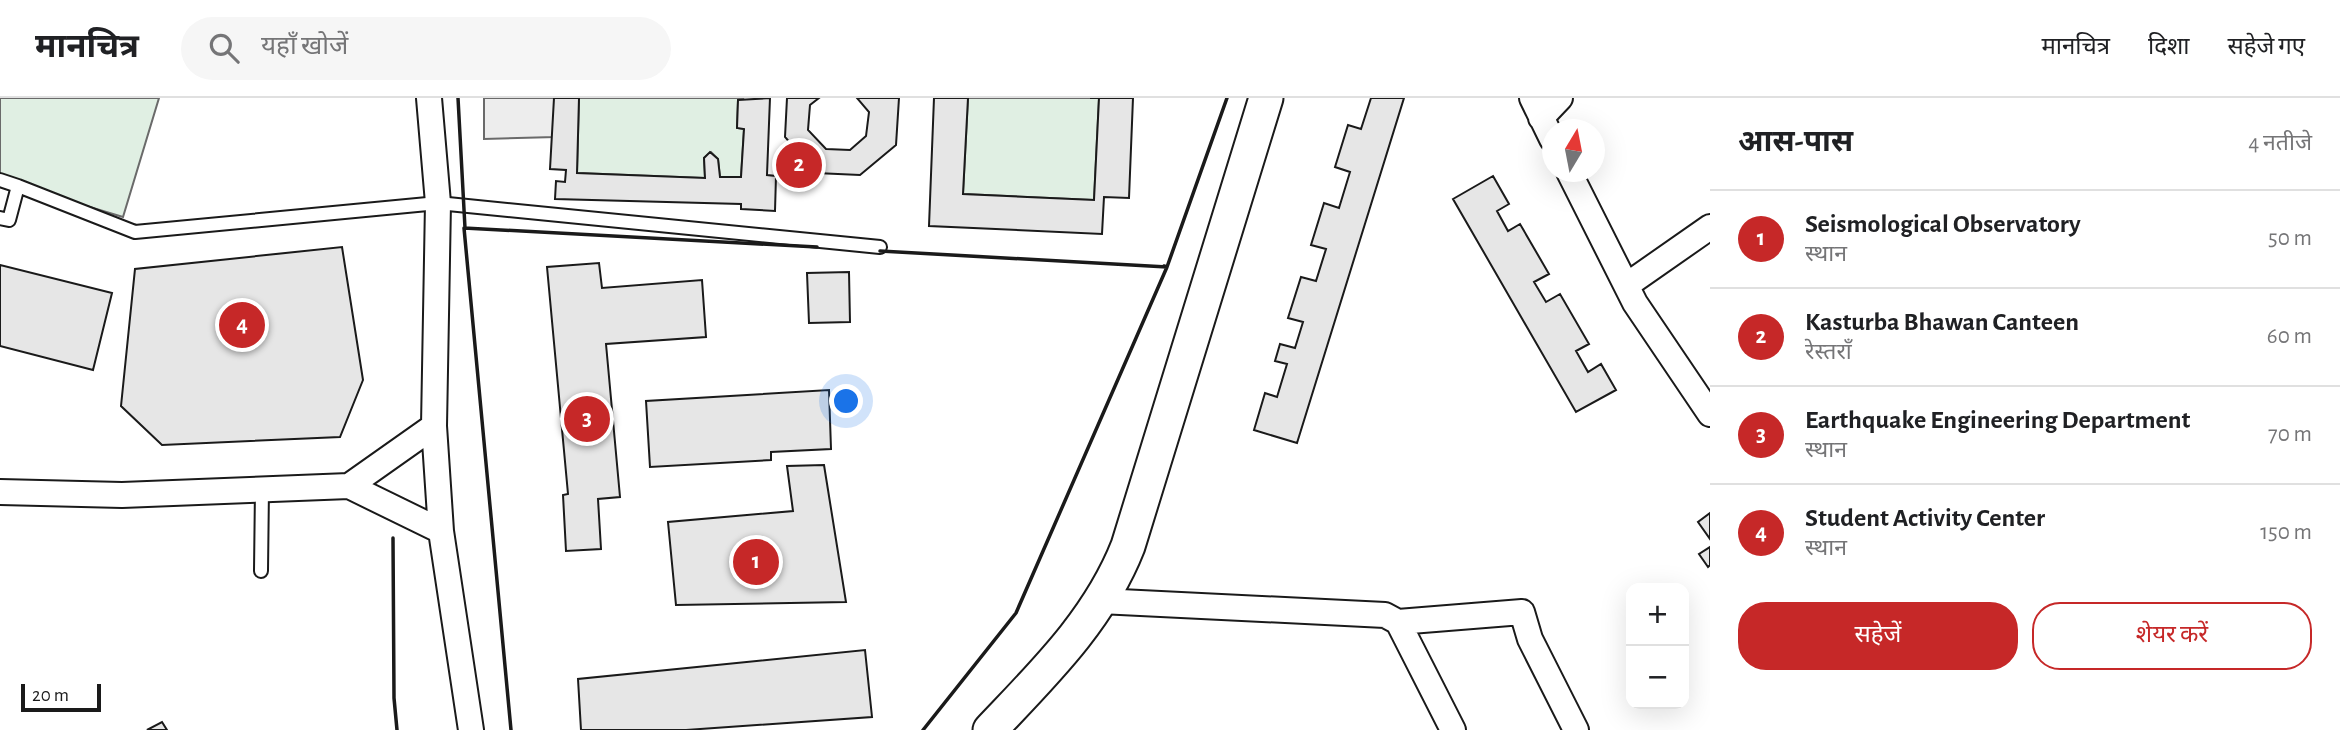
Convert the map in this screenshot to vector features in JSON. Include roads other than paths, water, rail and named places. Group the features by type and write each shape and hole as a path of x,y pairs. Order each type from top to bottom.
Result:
{"street":[{"path":"429,98 438,203 434,426 441,531 471,730"},
{"path":"990,730 1078,635 1118,570 1128,546 1266,98"},
{"path":"1542,118 1560,98"},
{"path":"1574,182 1635,303 1710,414"},
{"path":"1627,285 1710,227"},
{"path":"349,486 434,426"},
{"path":"0,492 122,495 349,486 441,531"},
{"path":"1100,601 1385,615 1398,622 1522,612 1530,639 1576,730"},
{"path":"1398,622 1454,730"}],"lane":[{"path":"0,180 135,232 438,203 880,247"},
{"path":"0,218 9,220 18,186"},
{"path":"261,570 262,488"}],"place":[{"name":"Kasturba Bhawan Canteen","path":"799,165"},
{"name":"Student Activity Center","path":"242,325"},
{"name":"Earthquake Engineering Department","path":"587,419"},
{"name":"Seismological Observatory","path":"756,562"}]}
